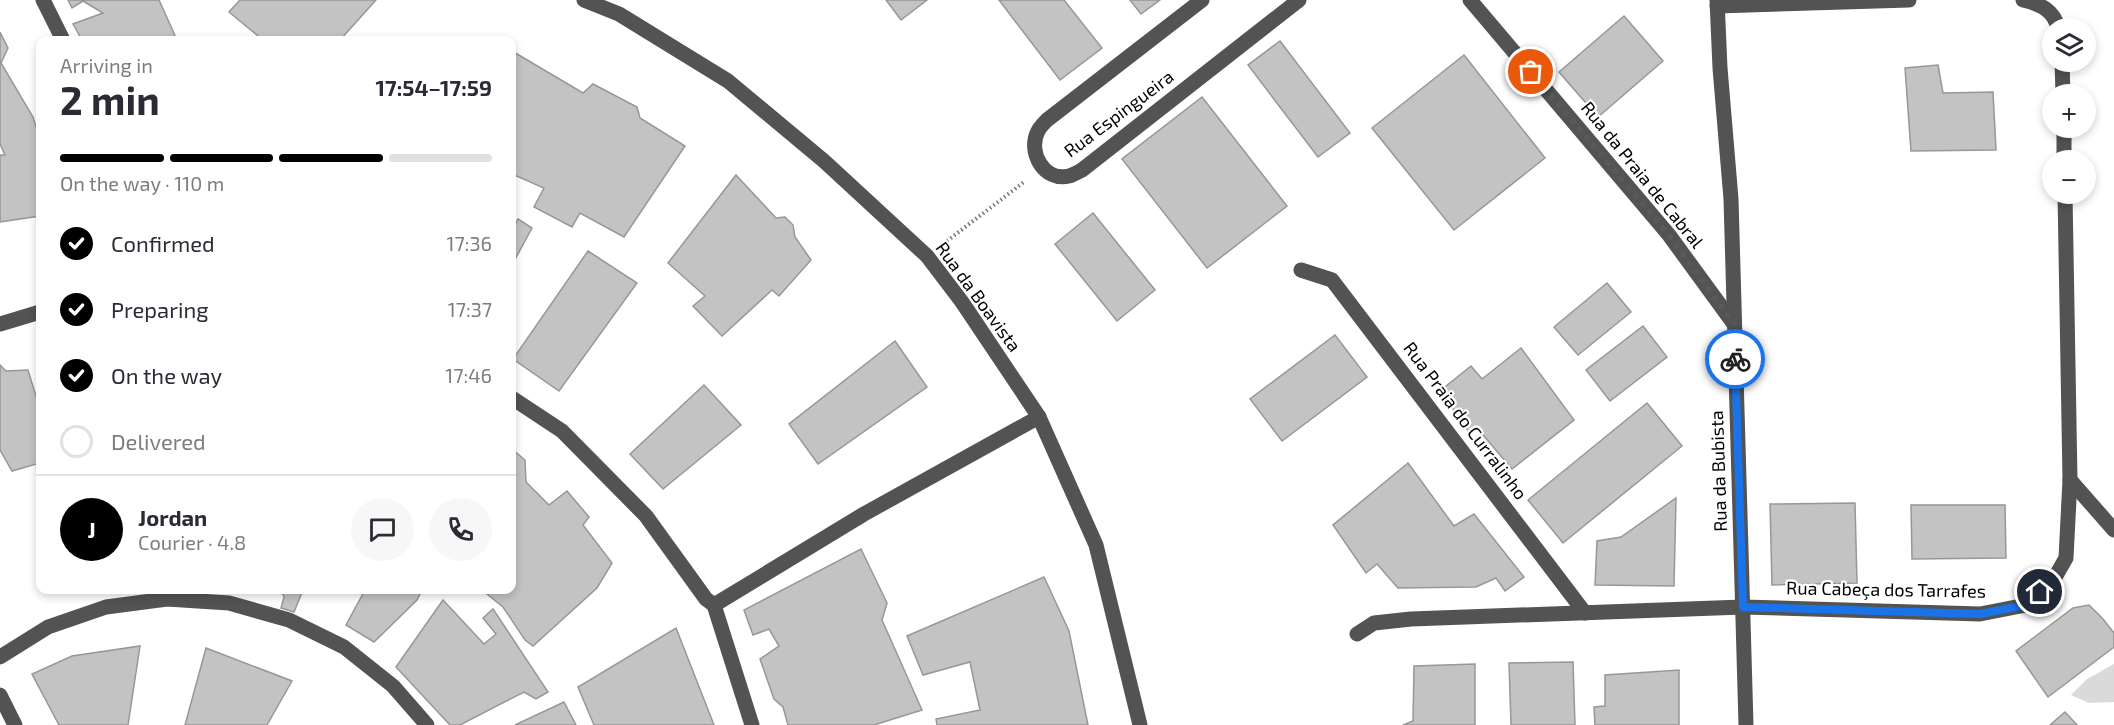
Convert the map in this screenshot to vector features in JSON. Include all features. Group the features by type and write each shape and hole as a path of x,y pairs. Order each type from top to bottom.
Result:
{"street":[{"path":"43,0 61,36"},
{"name":"Rua da Boavista","path":"584,0 619,14 728,81 824,161 927,256 962,302 1039,417 1096,545 1140,725"},
{"name":"Rua Espingueira","path":"1202,0 1047,120 1038,131 1035,143 1036,155 1042,168 1054,176 1068,177 1082,170 1299,0"},
{"name":"Rua da Praia de Cabral","path":"1470,0 1669,235 1734,324"},
{"path":"1717,3 1909,0"},
{"path":"2024,0 2042,5 2053,18"},
{"name":"Rua da Bubista","path":"1717,3 1731,199 1746,725"},
{"name":"Rua Cabeça dos Tarrafes","path":"1358,634 1374,624 1389,620 1743,607 1980,614 2026,605 2054,579 2066,558 2070,480 2065,204"},
{"name":"Rua Praia do Curralinho","path":"1301,270 1332,280 1585,613"},
{"path":"0,324 36,313"},
{"path":"516,401 562,431 646,516 706,599 714,605 752,725"},
{"path":"714,605 864,514 1039,417"},
{"path":"2070,480 2114,530"},
{"path":"0,657 48,627 106,607 167,599 229,603 289,620 344,647 393,686 427,725"},
{"path":"0,695 15,725"}],"path":[{"path":"927,256 1042,168"}],"shaded area":[{"path":"2114,664 2114,702 2089,703 2071,695 2087,679"}],"building":[{"path":"68,0 159,0 175,36 80,36 73,24 103,13 83,1 72,8"},
{"path":"240,0 376,0 344,36 258,36 229,12"},
{"path":"886,0 927,0 901,20"},
{"path":"999,0 1064,0 1102,48 1060,80"},
{"path":"1130,0 1160,0 1141,14"},
{"path":"1624,16 1663,61 1598,117 1559,72"},
{"path":"0,32 8,48 1,63 33,117 36,126 36,217 0,222 0,155 5,155 0,144"},
{"path":"1280,41 1350,133 1318,157 1248,65"},
{"path":"516,53 583,93 593,84 637,107 640,118 685,146 624,237 580,213 572,227 534,207 544,188 516,176"},
{"path":"1464,55 1545,158 1454,230 1372,128"},
{"path":"1938,65 1943,93 1993,92 1996,150 1911,151 1905,68"},
{"path":"1202,97 1287,206 1207,268 1122,159"},
{"path":"736,175 776,218 785,217 793,225 795,237 811,260 779,296 772,290 722,336 693,306 705,296 668,263"},
{"path":"1093,213 1155,290 1117,321 1055,244"},
{"path":"518,219 532,228 516,258 516,223"},
{"path":"588,251 637,283 559,391 516,361 516,355"},
{"path":"1607,283 1631,312 1578,355 1554,327"},
{"path":"1643,326 1667,357 1610,401 1586,370"},
{"path":"1335,335 1367,377 1282,441 1250,399"},
{"path":"895,341 927,387 818,464 789,424"},
{"path":"1521,348 1574,420 1512,469 1477,428 1469,432 1440,391 1471,366 1482,379"},
{"path":"0,365 6,371 28,370 36,396 36,464 12,471 0,450"},
{"path":"704,385 741,425 663,489 630,454"},
{"path":"1647,403 1682,446 1563,543 1528,500"},
{"path":"516,452 525,460 526,482 549,505 567,491 589,517 583,525 612,563 597,588 533,646 525,640 503,607 487,594 516,594"},
{"path":"1408,463 1454,526 1474,514 1524,577 1505,591 1496,578 1476,587 1398,588 1377,564 1366,573 1333,525"},
{"path":"1676,498 1674,586 1595,585 1597,541 1621,537"},
{"path":"1855,503 1857,583 1772,585 1770,504"},
{"path":"1911,505 2005,505 2006,558 1912,559"},
{"path":"861,549 887,603 882,620 922,710 874,725 788,725 783,707 774,699 760,659 779,646 769,629 753,635 744,610"},
{"path":"1044,577 1069,631 1088,725 937,725 936,719 980,710 970,662 923,675 907,636"},
{"path":"283,594 301,594 294,612 281,608"},
{"path":"363,594 420,594 417,600 374,642 346,625"},
{"path":"443,600 484,644 496,634 483,618 493,609 548,692 536,699 524,692 460,725 450,725 396,667"},
{"path":"2089,605 2114,633 2114,647 2048,697 2016,651 2073,608"},
{"path":"676,628 714,725 594,725 578,687"},
{"path":"140,646 128,725 59,725 32,674 72,656"},
{"path":"206,648 292,681 267,725 185,725"},
{"path":"1573,662 1575,725 1511,725 1509,663"},
{"path":"1475,664 1475,725 1403,725 1413,721 1414,666"},
{"path":"1679,670 1679,725 1595,725 1594,707 1605,706 1605,675"},
{"path":"564,702 576,725 515,725"},
{"path":"2065,712 2077,725 2050,725"}],"way so far":[{"path":"1531,72 1669,235 1734,324 1735,359"}],"route":[{"path":"1735,359 1743,607 1980,614 2026,605 2040,592"}]}
